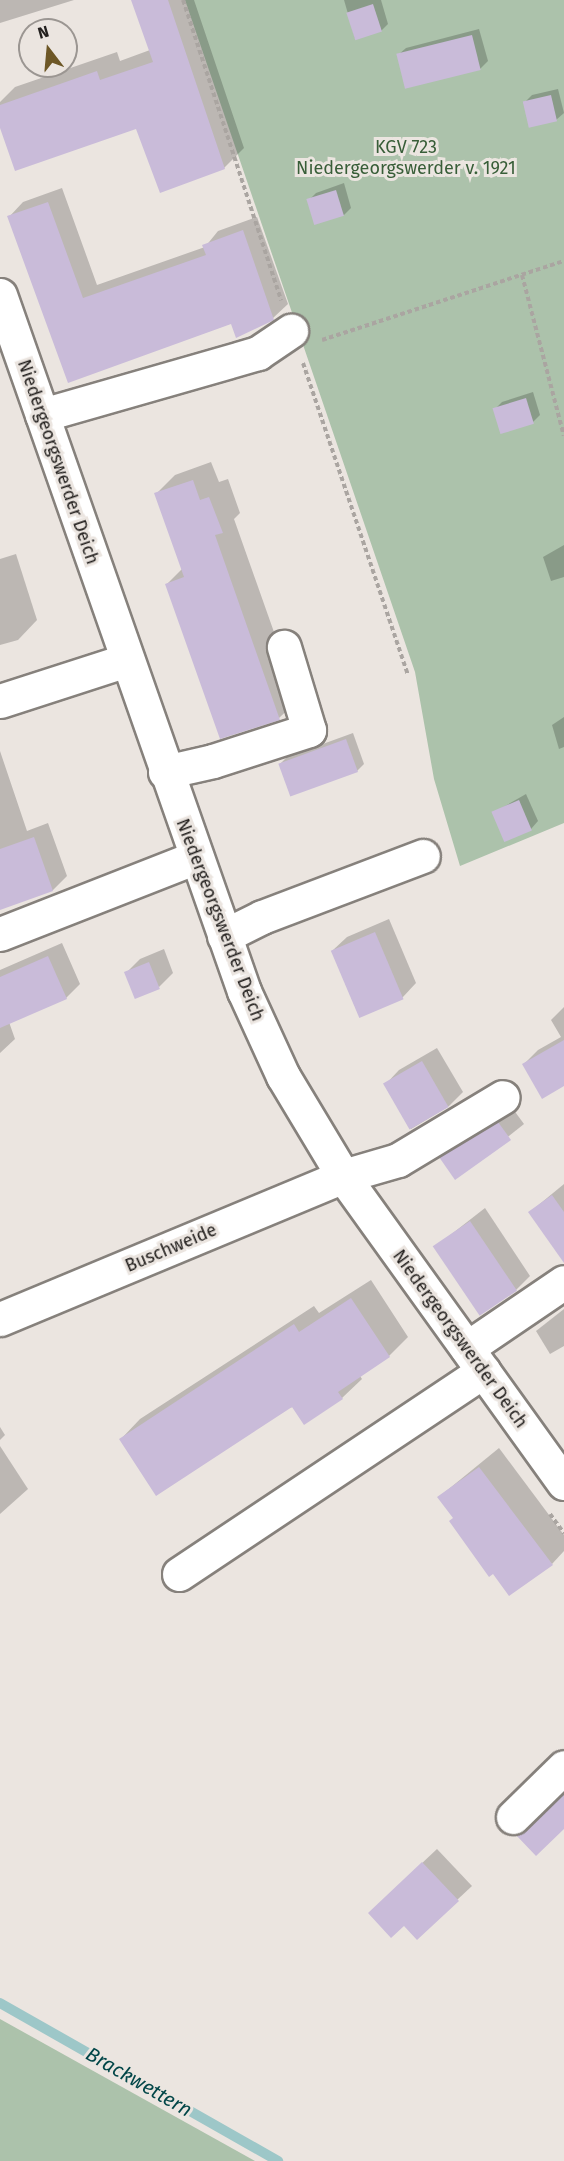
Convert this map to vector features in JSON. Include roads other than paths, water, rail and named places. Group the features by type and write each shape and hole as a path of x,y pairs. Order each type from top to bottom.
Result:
{"street":[{"name":"Niedergeorgswerder Deich","path":"0,295 243,991 283,1076 343,1176 564,1483"},
{"path":"42,416 258,353 294,339"},
{"path":"165,772 213,761 309,730 284,647"},
{"path":"0,701 127,660"},
{"path":"224,936 261,917 423,856"},
{"path":"0,934 196,857"},
{"name":"Buschweide","path":"0,1319 343,1176 398,1160 503,1097"},
{"path":"179,1574 475,1359 564,1282"},
{"path":"513,1816 564,1767"}],"waterway":[{"name":"Brackwettern","path":"0,2003 278,2161"}],"park label":[{"name":"KGV 723 Niedergeorgswerder v. 1921","path":"406,158"}]}
